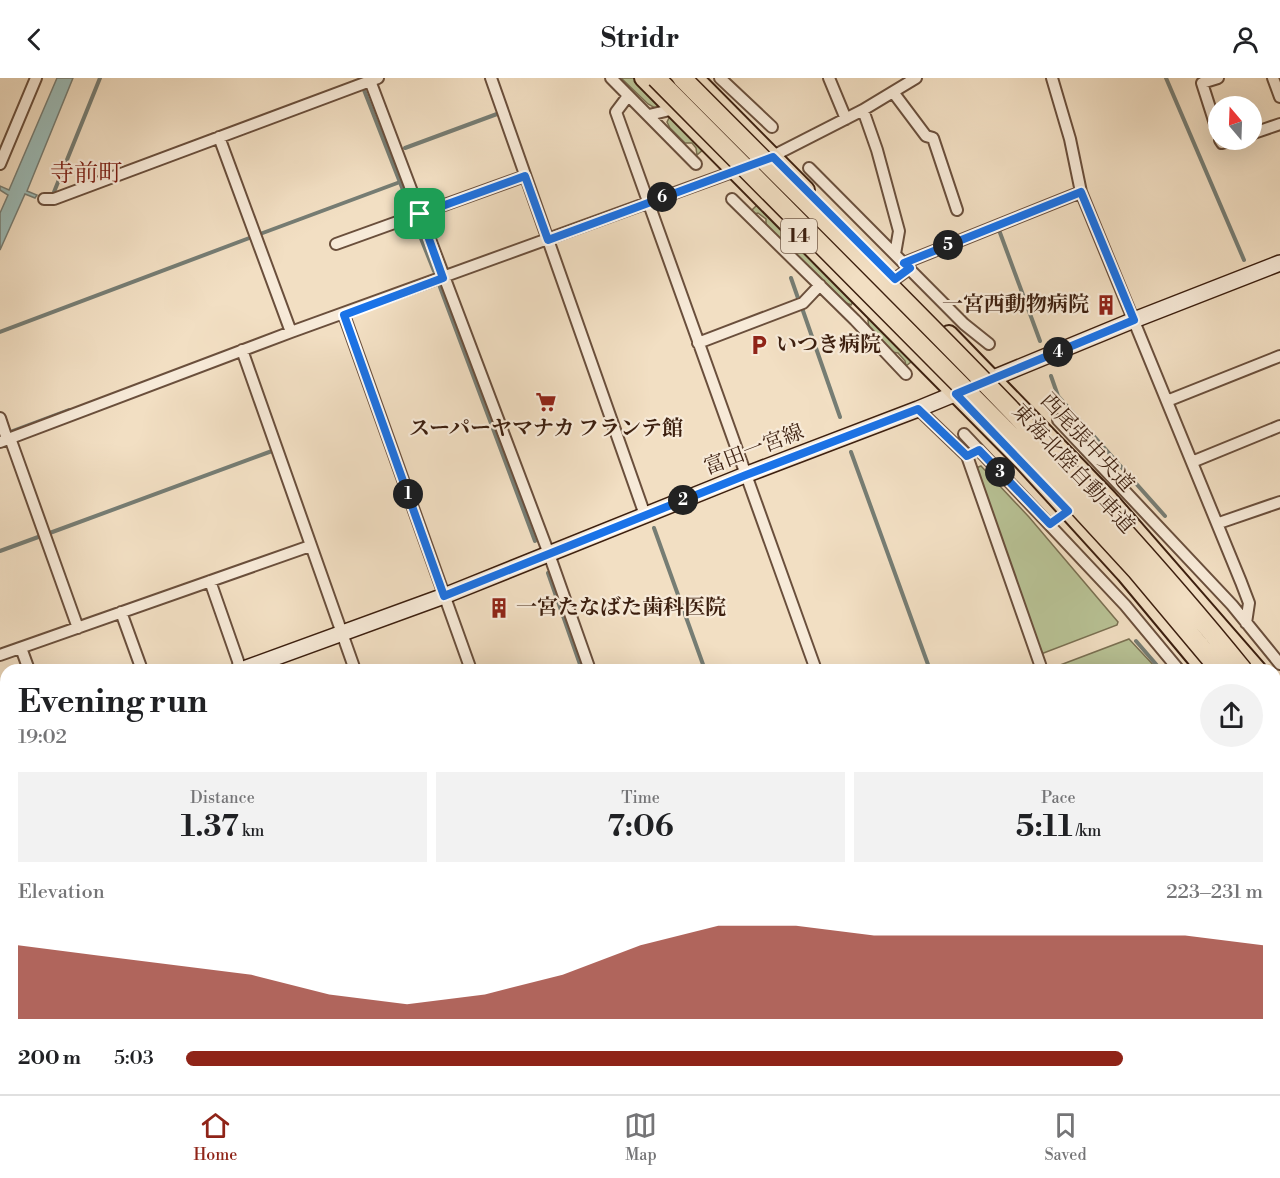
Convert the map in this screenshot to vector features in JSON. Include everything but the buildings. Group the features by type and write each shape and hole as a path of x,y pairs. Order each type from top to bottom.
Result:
{"highway":[{"name":"東海北陸自動車道","path":"656,78 1036,461 1137,571 1215,664"},
{"name":"東海北陸自動車道","path":"682,78 1062,462 1151,560 1238,664"}],"main road":[{"name":"14","path":"643,78 956,394 1068,511 1125,574 1200,664"},
{"name":"西尾張中央道","path":"695,78 1062,449 1146,540 1253,664"},
{"name":"富田一宮線","path":"256,664 444,596 956,394 1134,320 1280,263"}],"street":[{"path":"0,164 36,78"},
{"path":"491,78 645,515"},
{"path":"611,78 696,164"},
{"path":"720,78 772,127"},
{"path":"829,78 846,119"},
{"path":"6,439 242,350 344,315 773,157 863,110 916,78"},
{"path":"1052,78 1070,139 1081,192 1219,523 1249,603 1246,623"},
{"path":"1208,102 1202,83 1218,78"},
{"path":"1273,78 1280,97"},
{"path":"44,199 54,199 372,79 443,278 549,554 588,664"},
{"path":"893,92 926,136 933,138 957,210"},
{"path":"628,96 616,112 814,664"},
{"path":"649,115 674,109"},
{"path":"863,110 877,150 899,231 895,254"},
{"path":"1262,130 1280,124"},
{"path":"219,137 291,332"},
{"path":"809,168 964,324 989,344"},
{"path":"336,244 525,176"},
{"path":"895,279 907,265 1081,192"},
{"path":"732,199 855,320 906,374"},
{"path":"698,344 803,303 820,285"},
{"path":"855,320 870,308"},
{"path":"344,315 469,664"},
{"path":"242,350 353,664"},
{"path":"1167,401 1280,356"},
{"path":"918,409 967,456 1040,664"},
{"path":"0,418 78,628"},
{"path":"1058,420 1200,571 1280,664"},
{"path":"1192,462 1280,426"},
{"path":"964,434 1125,604 1174,664"},
{"path":"1062,449 1088,451"},
{"path":"967,456 979,450"},
{"path":"1219,523 1280,502"},
{"path":"1050,524 1068,511"},
{"path":"0,655 310,546"},
{"path":"210,581 239,664"},
{"path":"121,612 140,664"},
{"path":"21,648 27,664"}],"green space":[{"path":"621,78 639,78 664,107 655,108 648,104"},
{"path":"669,118 706,147 697,155 692,143 685,143 670,128 667,122"},
{"path":"760,202 853,302 851,305 844,302 766,225 766,219 751,211"},
{"path":"872,319 916,358 906,366 898,353 891,352 870,330 868,320"},
{"path":"981,466 1029,517 1118,622 1117,625 1041,654 976,468"},
{"path":"1129,639 1152,664 1063,664"}],"water":[{"path":"57,78 73,78 27,191 37,195 35,198 25,194 0,250 0,213 8,195 0,190 0,186 9,190"}],"waterway":[{"path":"52,197 100,78"},
{"path":"1166,78 1244,260"},
{"path":"364,90 410,208"},
{"path":"405,148 497,114"},
{"path":"260,234 400,182"},
{"path":"414,221 434,271"},
{"path":"999,230 1040,341"},
{"path":"0,332 252,237 253,239"},
{"path":"791,278 799,301"},
{"path":"440,287 535,541"},
{"path":"802,308 840,417"},
{"path":"1051,376 1058,396 1165,516"},
{"path":"10,432 69,410"},
{"path":"47,534 272,451"},
{"path":"851,452 928,664"},
{"path":"654,528 703,664"},
{"path":"0,551 41,536"},
{"path":"548,573 580,664"},
{"path":"1136,641 1156,664"}],"place":[{"name":"一宮西動物病院","path":"1106,305"},
{"name":"いつき病院","path":"759,345"},
{"name":"スーパーヤマナカ フランテ館","path":"546,402"},
{"name":"一宮たなばた歯科医院","path":"499,608"}],"district":[{"name":"寺前町","path":"86,174"}],"route":[{"path":"773,157 895,279 910,268 904,263 1081,192 1134,320 956,394 1068,511 1050,524 979,450 967,456 918,409 444,596 344,315 443,278 420,214 525,176 548,240 773,157"}]}
